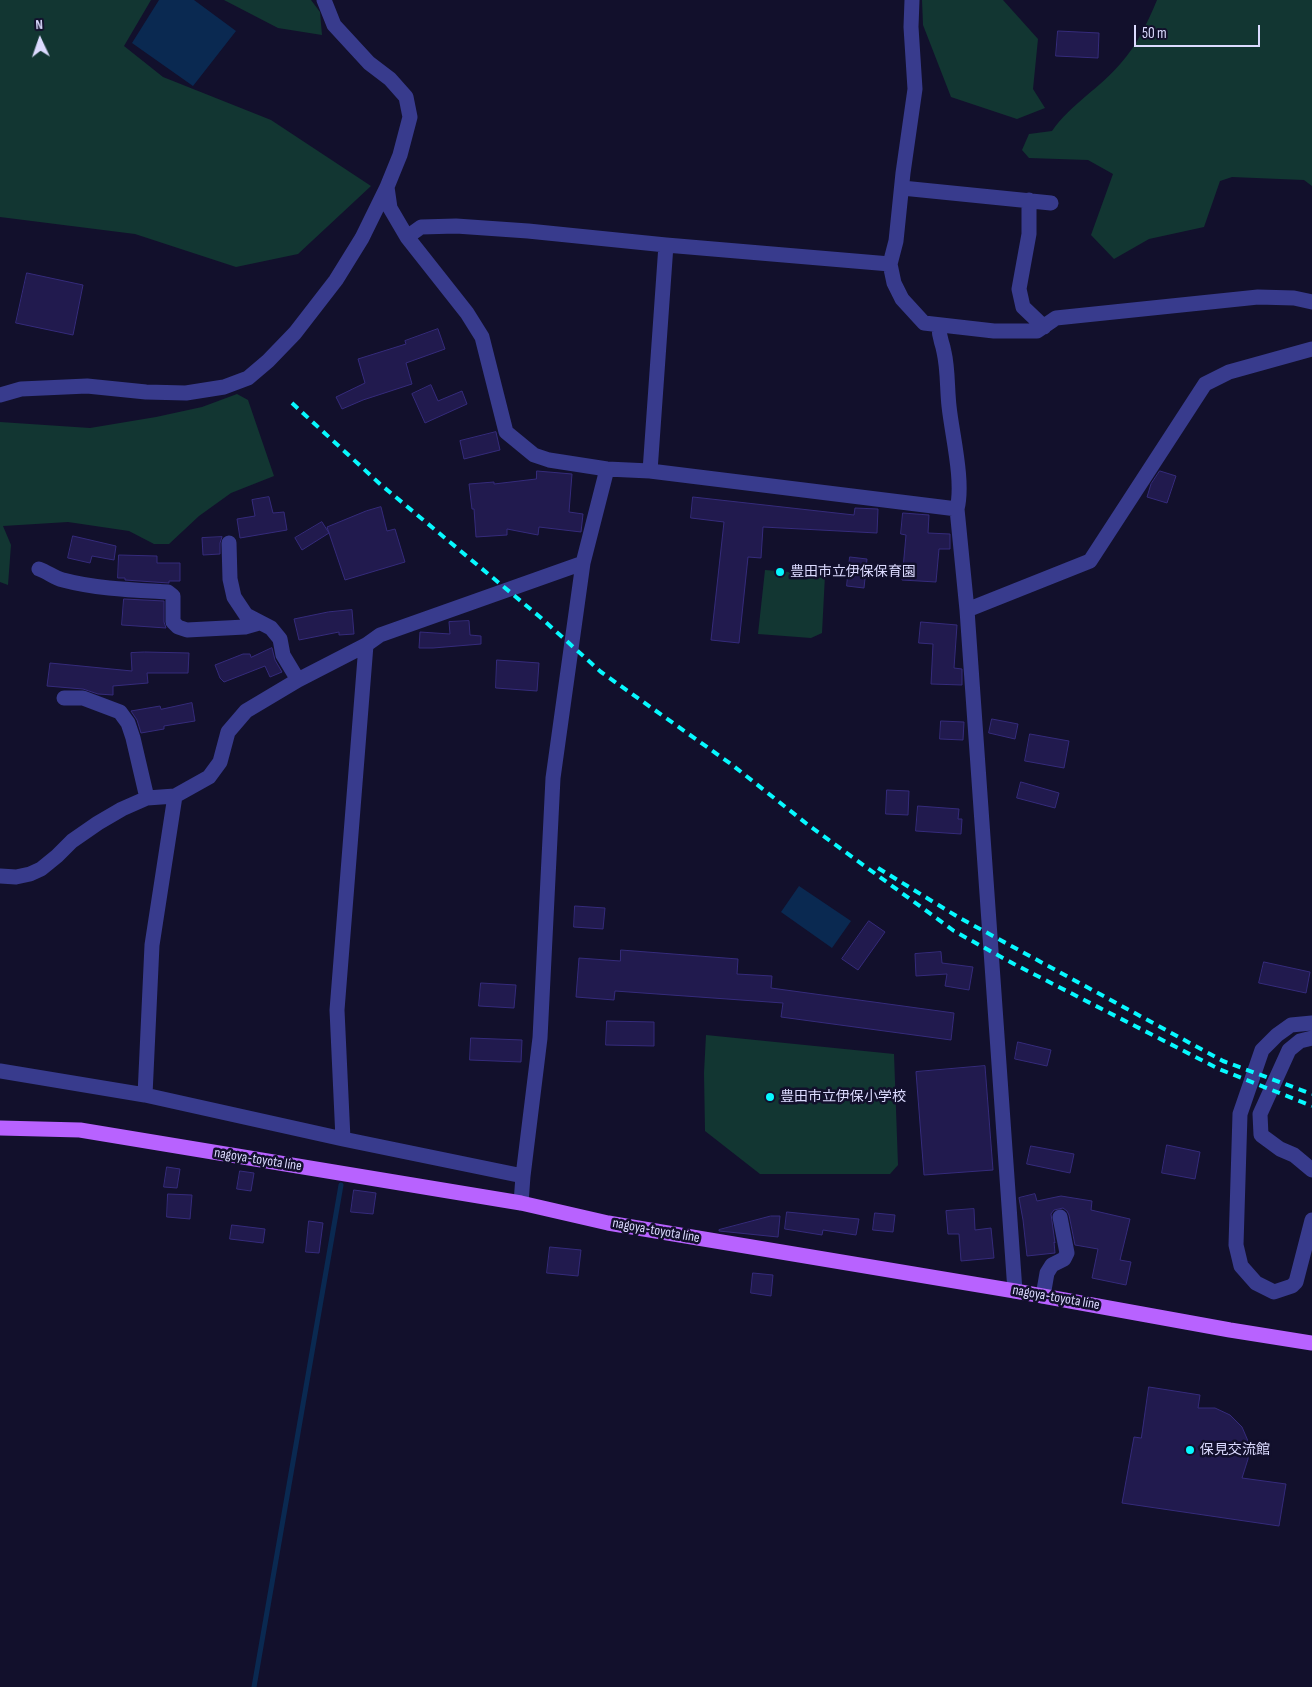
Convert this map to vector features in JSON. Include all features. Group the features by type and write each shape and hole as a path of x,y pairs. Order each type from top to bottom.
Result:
{"main road":[{"name":"nagoya-toyota line","path":"0,1128 80,1130 521,1203 608,1223 1312,1343"}],"street":[{"path":"0,395 21,390 87,386 146,392 186,393 224,387 248,378 268,361 295,333 336,280 362,238 387,187 400,155 410,117 406,97 390,79 369,63 334,24 324,0"},
{"path":"912,0 910,27 915,89 896,241 890,264 894,283 902,298 924,323 994,331 1037,332 1056,318 1258,297 1294,298 1312,302"},
{"path":"387,187 390,208 407,237 467,313 482,337 506,432 534,456 607,469 650,471 957,509"},
{"path":"902,188 1051,203"},
{"path":"1030,200 1029,234 1019,289 1023,307 1044,327"},
{"path":"407,237 420,227 456,226 528,231 666,246 890,264"},
{"path":"650,471 666,246"},
{"path":"939,326 939,339 944,351 957,462 959,501 957,509 966,610 1015,1291"},
{"path":"966,610 1090,561 1205,384 1229,372 1312,349"},
{"path":"521,1203 540,1038 553,778 583,562 607,469"},
{"path":"229,543 230,579 234,597 246,616 272,628 280,640 283,655 298,680"},
{"path":"0,876 30,874 41,869 72,841 122,809 147,798 175,796 209,777 220,762 228,732 246,711 386,632 583,562"},
{"path":"39,569 64,580 119,590 168,592 173,596 173,622 178,627 187,630 245,627 260,623"},
{"path":"343,1138 337,1010 366,645"},
{"path":"64,698 83,698 120,712 128,724 133,738 147,798"},
{"path":"145,1095 152,945 175,796"},
{"path":"1312,1023 1291,1024 1262,1050 1240,1114 1236,1245 1241,1266 1256,1283 1274,1292 1292,1286 1296,1282 1312,1220"},
{"path":"1312,1038 1300,1041 1289,1050 1260,1114 1261,1135 1280,1149 1294,1155 1312,1170"},
{"path":"0,1071 145,1095 523,1176"},
{"path":"1043,1296 1047,1273 1052,1265 1064,1258 1067,1253 1060,1217"}],"green space":[{"path":"0,0 151,0 124,46 163,77 271,120 371,186 298,254 236,267 135,234 0,217"},
{"path":"224,0 311,0 320,12 322,35 278,28"},
{"path":"922,0 1003,0 1038,39 1033,89 1045,108 1017,119 951,97 923,25"},
{"path":"1157,0 1312,0 1312,186 1304,180 1232,177 1220,181 1204,227 1149,239 1114,259 1091,235 1113,174 1088,160 1029,158 1022,150 1029,134 1052,131 1068,112 1113,72 1132,49 1142,33"},
{"path":"237,394 248,400 274,476 231,493 199,516 169,544 154,544 129,531 68,522 3,526 11,545 8,585 0,582 0,422 90,428 202,407"},
{"path":"765,570 825,575 822,633 811,638 758,634"},
{"path":"706,1035 894,1054 898,1165 890,1174 760,1174 705,1131 704,1073"}],"water":[{"path":"159,0 194,0 236,31 193,86 132,43"},
{"path":"799,886 851,921 832,948 781,912"}],"building":[{"path":"1058,31 1099,33 1098,58 1056,56"},
{"path":"27,273 83,285 73,335 16,323"},
{"path":"438,329 445,349 406,363 412,384 342,409 336,397 365,383 358,359 406,344 405,341"},
{"path":"431,385 438,401 462,391 467,404 425,423 412,394"},
{"path":"496,432 500,450 464,459 460,441"},
{"path":"537,471 572,474 569,512 583,514 581,532 539,527 538,535 507,529 507,535 476,537 474,509 472,509 469,484 494,482 494,484 536,479"},
{"path":"1160,471 1176,476 1167,503 1147,497 1151,484"},
{"path":"269,497 273,513 284,512 287,530 240,538 237,519 255,516 252,500"},
{"path":"693,497 854,515 855,508 878,509 877,533 763,527 761,558 748,557 739,643 711,640 724,522 691,518"},
{"path":"381,507 387,531 395,529 405,562 345,580 327,527"},
{"path":"903,513 929,515 928,533 950,534 950,549 939,549 936,582 902,580 906,535 901,534"},
{"path":"322,522 329,533 302,550 295,538"},
{"path":"73,536 116,546 114,560 92,556 90,563 68,558"},
{"path":"222,537 220,554 203,555 202,538"},
{"path":"119,555 157,556 157,563 180,563 180,581 169,581 169,583 118,578"},
{"path":"850,557 867,559 864,588 847,586"},
{"path":"124,599 164,601 164,622 166,628 122,625"},
{"path":"352,610 354,634 339,635 339,632 299,640 294,619 328,612"},
{"path":"469,621 470,635 481,636 481,644 419,648 420,632 450,634 449,622"},
{"path":"921,622 957,625 954,668 962,669 962,685 931,684 933,644 919,643"},
{"path":"272,648 275,660 282,672 270,677 265,666 224,682 220,678 215,665 243,654 250,654 251,657"},
{"path":"131,653 189,653 188,673 147,673 148,683 113,686 113,695 98,694 83,689 47,686 50,663 132,671"},
{"path":"497,660 539,663 537,691 496,688"},
{"path":"192,703 195,721 164,726 164,729 141,733 137,720 131,711 160,706 161,709"},
{"path":"992,719 1018,724 1015,739 989,733"},
{"path":"941,721 964,722 963,740 940,739"},
{"path":"1030,734 1069,741 1064,768 1025,761"},
{"path":"1021,782 1059,793 1055,808 1017,798"},
{"path":"887,790 909,791 908,815 886,814"},
{"path":"918,806 959,809 958,819 962,819 961,834 916,831"},
{"path":"575,906 605,908 603,929 574,927"},
{"path":"869,921 885,932 858,970 842,959"},
{"path":"621,950 738,959 737,974 772,976 771,988 954,1013 951,1040 781,1017 783,1003 615,991 614,1000 576,997 579,958 620,961"},
{"path":"941,952 942,963 973,967 969,990 945,986 947,974 916,976 915,954"},
{"path":"1264,962 1310,972 1306,993 1259,983"},
{"path":"481,983 516,985 514,1008 479,1006"},
{"path":"607,1021 654,1022 654,1046 606,1045"},
{"path":"471,1038 522,1040 521,1062 470,1060"},
{"path":"1018,1042 1051,1050 1047,1066 1015,1059"},
{"path":"985,1066 993,1170 924,1175 916,1072"},
{"path":"1167,1145 1200,1152 1195,1179 1162,1173"},
{"path":"1031,1146 1074,1154 1070,1173 1027,1164"},
{"path":"167,1167 180,1169 177,1188 164,1187"},
{"path":"240,1171 254,1173 251,1191 237,1189"},
{"path":"354,1190 376,1193 373,1214 351,1212"},
{"path":"168,1194 192,1195 190,1219 167,1217"},
{"path":"1035,1194 1037,1201 1061,1196 1092,1201 1091,1210 1130,1219 1120,1260 1131,1262 1126,1285 1092,1278 1098,1249 1075,1245 1069,1215 1063,1208 1054,1210 1051,1214 1055,1253 1027,1256 1019,1198"},
{"path":"974,1209 975,1230 991,1228 994,1258 961,1261 959,1234 948,1234 946,1211"},
{"path":"787,1212 859,1219 856,1235 823,1230 822,1235 785,1229"},
{"path":"875,1213 895,1215 893,1232 873,1230"},
{"path":"771,1216 780,1216 778,1237 719,1231 719,1230"},
{"path":"309,1221 323,1223 319,1253 306,1252"},
{"path":"232,1225 265,1229 263,1243 230,1239"},
{"path":"550,1247 581,1250 578,1276 547,1273"},
{"path":"753,1273 773,1275 771,1296 751,1293"},
{"name":"保見交流館","path":"1149,1387 1200,1395 1198,1408 1215,1408 1230,1415 1242,1427 1248,1441 1248,1459 1242,1478 1286,1484 1279,1526 1122,1503 1134,1437 1141,1438"}],"waterway":[{"path":"254,1687 341,1185"}],"railway":[{"path":"292,403 380,484 540,617 601,672 731,764 807,824 954,931 1014,964 1219,1069 1312,1106"},
{"path":"878,868 958,917 1223,1061 1312,1094"}],"place":[{"name":"豊田市立伊保保育園","path":"780,572"},
{"name":"豊田市立伊保小学校","path":"770,1097"},
{"name":"保見交流館","path":"1190,1450"}]}
